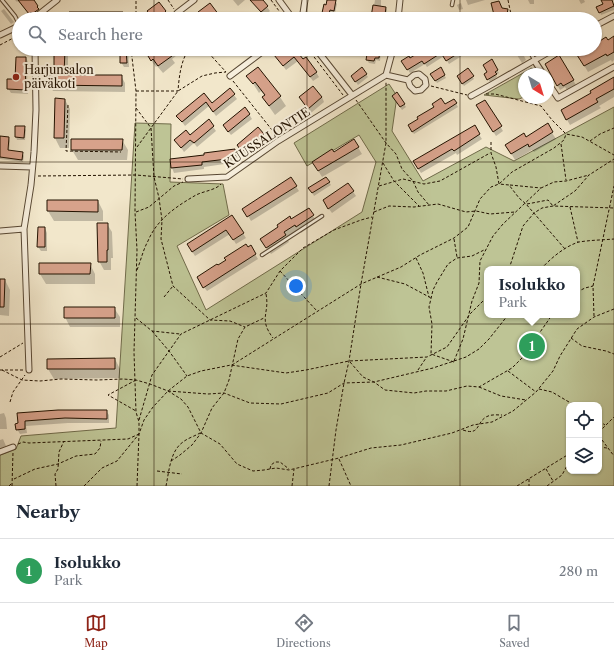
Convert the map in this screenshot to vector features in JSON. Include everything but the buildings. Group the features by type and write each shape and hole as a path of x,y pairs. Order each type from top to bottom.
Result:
{"street":[{"path":"40,12 50,2 57,0"},
{"path":"177,12 194,0"},
{"path":"279,0 288,12"},
{"path":"303,12 305,0"},
{"path":"399,12 400,0"},
{"path":"602,22 614,16"},
{"path":"0,35 12,29"},
{"path":"29,370 24,229 32,167 36,110 35,56"},
{"path":"228,74 255,56"},
{"path":"321,56 352,95"},
{"path":"390,56 386,75 408,80"},
{"path":"471,96 541,56"},
{"path":"534,60 539,68"},
{"path":"554,92 558,98 614,67"},
{"path":"419,74 425,79 426,85 421,90 415,91 410,86 408,80 414,75 419,74"},
{"name":"KUUSSALONTIE","path":"188,179 226,177 280,140 346,98 386,75"},
{"path":"0,166 32,167"},
{"path":"0,230 24,229"},
{"path":"0,452 13,447"}],"lane":[{"path":"2,0 12,12"},
{"path":"452,6 453,0"},
{"path":"532,56 534,60"},
{"path":"262,255 322,216"}],"path":[{"path":"136,0 136,12"},
{"path":"271,0 280,12"},
{"path":"508,0 511,12"},
{"path":"0,45 12,39"},
{"path":"132,56 136,91 135,212 137,271 134,352 136,412 139,422"},
{"path":"178,91 179,78 184,56"},
{"path":"211,56 228,74 280,140"},
{"path":"313,56 346,98"},
{"path":"136,148 178,91 202,76 215,73 228,74"},
{"path":"329,486 344,383 350,361 361,284 386,143 386,75"},
{"path":"426,85 471,96"},
{"path":"136,91 178,91"},
{"path":"487,94 495,94 541,106 566,134 582,137 614,155"},
{"path":"352,95 386,143 396,154 402,169 413,181 418,192 430,205"},
{"path":"68,105 66,152 121,152"},
{"path":"136,108 151,128 154,177 162,220 161,239 173,286 210,320 230,321 245,327"},
{"path":"590,141 600,134 614,128"},
{"path":"231,365 361,284 401,267 454,238 468,227 480,199 491,187 498,184 512,172 554,148 564,140 566,134"},
{"path":"491,142 491,153 496,167 498,184"},
{"path":"560,143 566,181"},
{"path":"378,187 403,179 424,184 440,181 491,153"},
{"path":"454,362 463,339 472,301 479,283 480,261 493,236 503,224 542,188 554,182 566,181 588,175 614,159"},
{"path":"382,161 394,181 419,207"},
{"path":"36,176 136,175 188,179"},
{"path":"553,206 575,191 588,175"},
{"path":"137,271 148,240 158,223 180,205 202,192 219,186 226,177"},
{"path":"135,212 149,207 174,186 188,179"},
{"path":"498,184 542,188"},
{"path":"509,185 518,198 526,204 565,249"},
{"path":"594,317 593,286 614,186"},
{"path":"526,204 548,200 553,206"},
{"path":"374,212 389,206 419,207 438,204 466,212 476,210 490,214 516,212"},
{"path":"510,266 523,226 534,213 542,208 553,206 570,206 614,208"},
{"path":"570,206 578,242"},
{"path":"137,486 139,422 152,374 181,334 266,293 280,270 303,248 334,230 373,217"},
{"path":"454,238 457,258"},
{"path":"544,266 565,249 578,242 614,239"},
{"path":"431,354 432,324 429,307 437,282 448,264 457,258 472,256 485,250"},
{"path":"416,258 424,272 429,297"},
{"path":"280,270 317,311"},
{"path":"377,277 404,284 431,298"},
{"path":"164,297 173,286"},
{"path":"580,290 593,286"},
{"path":"266,293 268,303 264,318 267,330 273,339"},
{"path":"418,372 431,354 447,347 470,314 484,300"},
{"path":"1,370 22,380 123,379 136,380 150,384 168,391 181,399 188,407 201,433 220,444 237,464 253,471 276,468 289,470 339,458 371,448 401,445 492,422 513,411 539,389 553,371 577,329 594,317 614,309"},
{"path":"136,318 152,330 187,376"},
{"path":"171,461 192,445 201,433 212,408 224,393 229,380 231,365 238,339 245,327 264,318"},
{"path":"168,391 208,394 224,393 250,403 281,404 328,393 344,383 374,382 454,362 479,350 506,318"},
{"path":"478,387 508,370 522,358 550,318"},
{"path":"152,330 181,334"},
{"path":"571,338 582,346 614,354"},
{"path":"0,357 29,339"},
{"path":"431,354 454,362"},
{"path":"85,486 102,468 117,461 139,434 144,420 153,407 168,391 187,376 201,371 231,365 286,373 350,361 427,358"},
{"path":"350,361 363,378 374,382 385,390 414,393 426,391 446,391 467,386 478,387 501,396 527,400"},
{"path":"1,370 29,370"},
{"path":"10,402 13,392 29,370"},
{"path":"508,370 536,392"},
{"path":"136,380 108,395 136,412"},
{"path":"539,389 552,392 569,402"},
{"path":"463,429 469,432 474,431 485,417 490,415 503,416"},
{"path":"602,429 614,417"},
{"path":"602,423 606,426"},
{"path":"166,486 171,461 176,449 182,442 201,433"},
{"path":"12,486 13,447 19,443 128,439 139,434"},
{"path":"600,438 614,456"},
{"path":"56,486 55,474 58,469 59,452 64,441"},
{"path":"13,480 35,469 58,464 76,456 95,454 100,448 101,441"},
{"path":"602,447 608,448"},
{"path":"517,486 566,456"},
{"path":"339,458 351,486"},
{"path":"270,469 271,465 275,462 280,462 289,470"},
{"path":"546,468 553,482"},
{"path":"547,486 562,475 566,468"},
{"path":"292,486 294,469"},
{"path":"157,471 182,474"},
{"path":"528,479 530,486"},
{"path":"9,486 13,482"}],"green space":[{"path":"518,76 518,99 484,95"},
{"path":"389,84 397,96 392,131 423,181 486,147 514,161 614,107 614,486 0,486 0,455 16,449 21,436 116,428 135,123 171,124 170,182 223,184 229,215 177,246 206,310 362,212 376,162 359,135 307,166 294,143"}],"place":[{"name":"Harjunsalon päiväkoti","path":"16,77"},
{"name":"Isolukko","path":"532,346"}]}
